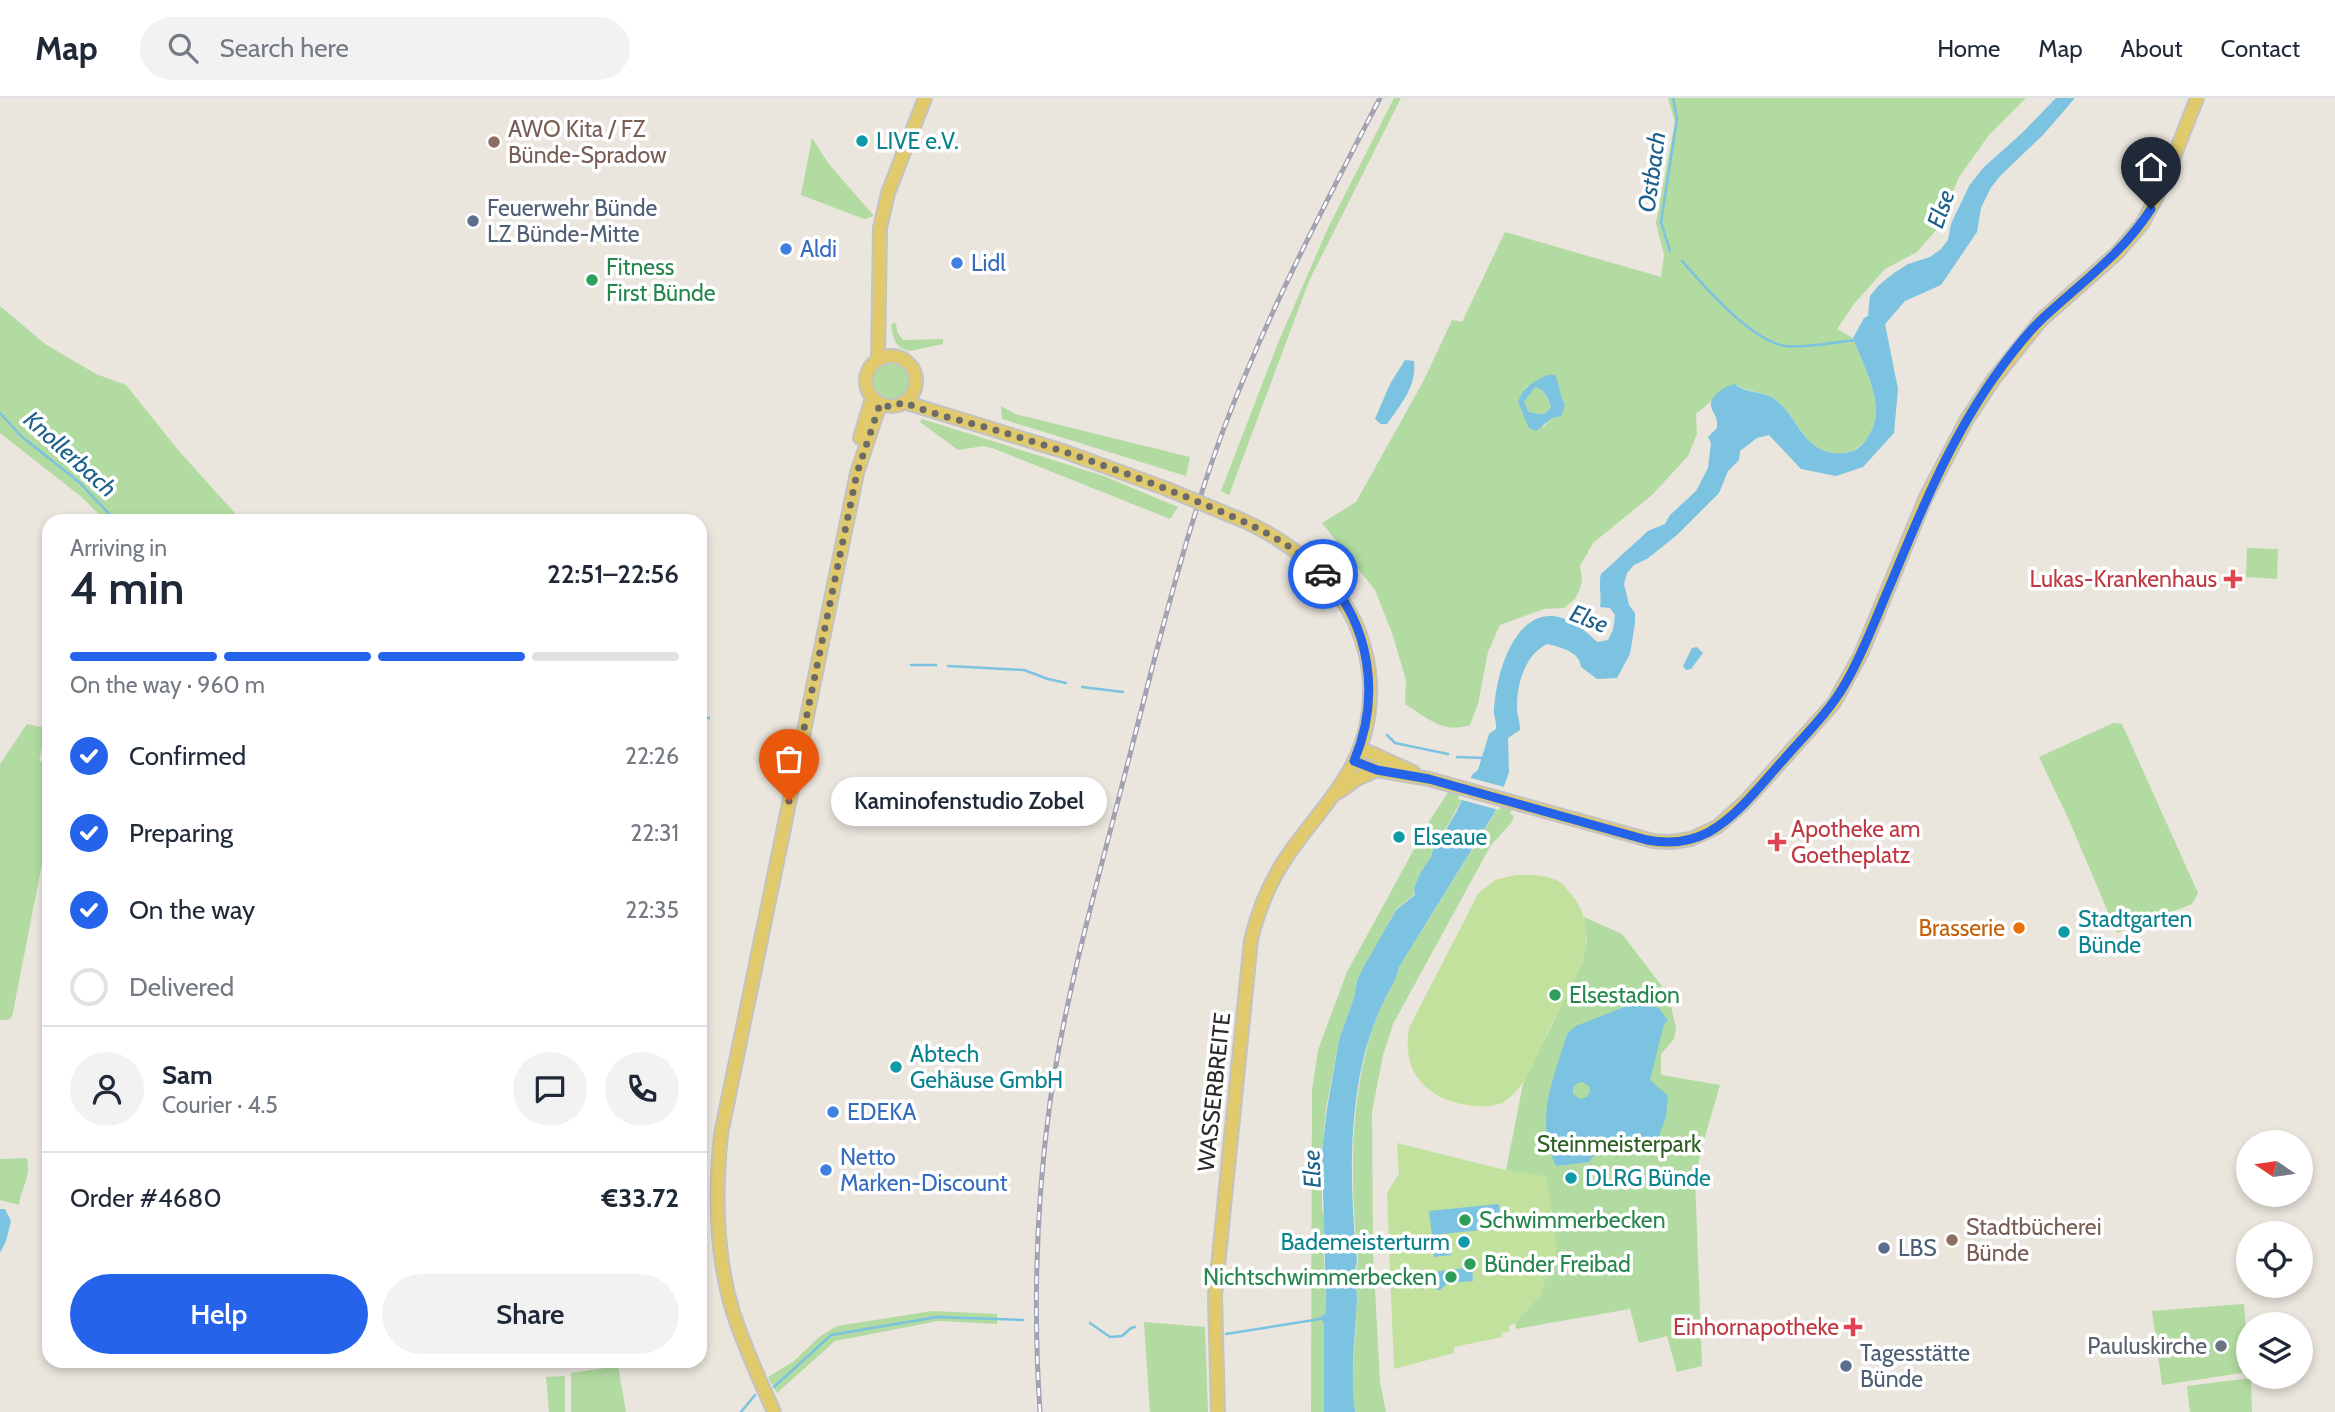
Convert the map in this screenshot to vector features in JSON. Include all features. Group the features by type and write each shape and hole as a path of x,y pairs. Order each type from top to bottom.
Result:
{"main road":[{"path":"884,358 878,319 881,224 888,192 925,98"},
{"path":"1354,761 1377,770 1429,779 1653,841 1690,839 1709,832 1745,803 1834,703 1865,644 1926,497 1966,421 1993,380 2041,320 2116,254 2142,224 2166,178 2197,98"},
{"path":"884,358 900,358 912,368 915,380 909,398 891,407 876,401 866,387 869,368 884,358"},
{"name":"WASSERBREITE","path":"909,398 958,418 1167,489 1244,521 1279,539 1315,566 1334,587 1353,617 1364,646 1369,676 1367,720 1360,748 1331,799 1275,876 1259,912 1251,940 1215,1296 1218,1412"},
{"path":"774,1412 732,1310 718,1229 718,1164 730,1083 857,473 860,437 876,401"},
{"path":"1360,748 1429,779"},
{"name":"WASSERBREITE","path":"1331,799 1357,779 1377,770"}],"green space":[{"path":"1394,98 1401,98 1309,281 1229,495 1221,491 1278,343 1328,228"},
{"path":"1668,98 2026,98 1989,135 1959,177 1938,228 1917,252 1885,269 1854,304 1837,329 1853,338 1875,399 1874,424 1863,443 1844,453 1822,450 1808,440 1778,401 1735,384 1730,387 1696,414 1697,434 1688,456 1652,495 1593,543 1580,566 1582,579 1575,599 1564,608 1544,609 1500,625 1488,652 1478,704 1470,725 1443,726 1405,704 1406,680 1375,590 1322,523 1356,502 1424,380 1452,320 1462,322 1505,232 1661,277 1664,255 1656,223 1675,122","holes":["1558,381 1558,390 1565,405 1543,427 1518,402 1527,386"]},
{"path":"812,138 828,163 874,216 864,219 801,195"},
{"path":"0,306 45,344 96,374 126,385 179,451 236,514 98,514 84,499 0,433"},
{"path":"896,323 897,332 903,340 943,339 943,344 905,350 894,338 891,324"},
{"path":"890,363 903,369 909,382 903,395 890,401 877,395 871,382 877,369"},
{"path":"1535,386 1544,392 1549,400 1551,407 1546,413 1529,412 1524,402"},
{"path":"1001,406 1015,414 1190,457 1186,476 1002,419"},
{"path":"922,419 1104,476 1178,507 1170,519 992,448 984,446 958,450 920,422"},
{"path":"2247,548 2278,549 2277,579 2246,577"},
{"path":"2113,723 2122,724 2198,893 2192,904 2117,933 2039,757"},
{"path":"27,724 42,727 39,761 42,762 42,864 12,1017 8,1020 0,1020 0,764"},
{"path":"1453,785 1466,789 1434,845 1430,859 1417,880 1414,895 1396,909 1357,981 1339,1040 1326,1109 1322,1152 1326,1304 1325,1314 1319,1319 1324,1323 1324,1412 1311,1412 1312,1090 1318,1050 1347,972 1430,820"},
{"path":"1501,798 1514,802 1510,814 1514,816 1512,822 1491,845 1393,1024 1383,1055 1372,1112 1373,1253 1380,1382 1386,1412 1355,1412 1353,1370 1358,1261 1353,1156 1360,1078 1366,1052 1381,1007 1399,967 1495,813"},
{"path":"1516,875 1548,877 1565,887 1580,907 1583,916 1586,933 1584,952 1571,987 1532,1068 1520,1086 1505,1101 1498,1104 1480,1106 1459,1103 1440,1097 1419,1080 1409,1056 1409,1028 1478,894 1495,880"},
{"name":"Steinmeisterpark","path":"1584,917 1622,934 1668,994 1676,1027 1674,1039 1661,1054 1661,1075 1720,1085 1695,1178 1702,1366 1677,1372 1667,1336 1639,1343 1630,1309 1516,1329 1515,1323 1541,1294 1547,1177 1506,1170 1523,1084 1582,963 1587,939"},
{"name":"Bünder Freibad","path":"1397,1143 1501,1169 1547,1177 1557,1248 1541,1294 1515,1323 1509,1326 1510,1331 1502,1333 1502,1337 1454,1347 1454,1353 1394,1369 1387,1193 1399,1174"},
{"path":"27,1158 27,1177 19,1205 0,1200 0,1159"},
{"path":"2244,1304 2245,1312 2236,1312 2236,1374 2162,1385 2152,1311"},
{"path":"932,1311 997,1314 997,1324 938,1321 835,1341 777,1393 768,1377 794,1361 819,1337 837,1326"},
{"path":"1144,1322 1205,1327 1208,1412 1150,1412"},
{"path":"618,1368 626,1412 571,1412 571,1373"},
{"path":"565,1376 565,1412 549,1412 546,1377"},
{"path":"2236,1380 2236,1389 2251,1389 2252,1412 2190,1412 2187,1386"}],"water":[{"path":"2056,98 2075,98 1990,189 1981,208 1977,232 1941,285 1905,301 1885,324 1898,389 1894,433 1863,467 1836,476 1801,469 1769,435 1757,438 1740,451 1739,460 1728,471 1719,493 1677,535 1647,559 1634,565 1627,573 1624,584 1629,605 1635,613 1635,623 1630,654 1617,678 1597,679 1581,667 1573,654 1547,644 1528,662 1517,698 1520,730 1508,738 1509,772 1495,812 1399,967 1365,1052 1359,1077 1352,1156 1357,1261 1353,1370 1355,1412 1324,1412 1324,1323 1319,1318 1325,1314 1326,1304 1322,1152 1339,1040 1362,970 1396,910 1415,895 1414,888 1431,857 1434,844 1457,811 1472,775 1478,770 1489,734 1496,729 1494,712 1497,686 1512,643 1524,628 1538,618 1555,616 1575,624 1597,642 1608,640 1613,630 1615,615 1610,608 1600,607 1601,574 1648,531 1665,524 1670,515 1696,491 1708,468 1711,443 1708,437 1717,428 1711,402 1728,386 1735,384 1778,401 1808,440 1822,450 1845,453 1861,445 1874,424 1876,412 1872,386 1853,338 1864,318 1868,316 1870,296 1894,273 1908,264 1930,257 1941,249 1948,240 1951,224 1969,186 1983,168"},
{"path":"1405,360 1414,361 1410,387 1387,424 1381,424 1375,419 1390,384"},
{"path":"1547,375 1555,375 1565,405 1561,416 1552,418 1536,431 1529,428 1518,402 1526,389","holes":["1535,387 1546,394 1549,400 1551,407 1546,413 1529,412 1524,402"]},
{"path":"1697,647 1703,653 1691,669 1686,670 1683,666 1692,648"},
{"path":"1629,1005 1659,1008 1668,1021 1664,1024 1650,1080 1668,1096 1666,1117 1655,1147 1640,1156 1626,1146 1613,1144 1600,1150 1589,1162 1556,1166 1546,1132 1548,1100 1567,1034 1576,1026","holes":["1578,1083 1589,1086 1587,1097 1580,1099 1573,1094"]},
{"name":"Schwimmerbecken","path":"1499,1204 1501,1228 1432,1235 1429,1211"},
{"path":"0,1209 5,1209 11,1221 0,1253"},
{"path":"1450,1240 1451,1255 1434,1257 1433,1242"},
{"name":"Nichtschwimmerbecken","path":"1472,1267 1473,1281 1448,1283 1440,1290 1430,1284 1429,1279 1434,1272"}],"pier":[{"path":"1467,777 1508,788 1499,810 1458,799"}],"waterway":[{"name":"Ostbach","path":"1670,251 1661,222 1677,119 1673,98"},
{"name":"Ostbach","path":"1682,261 1730,312 1759,335 1773,342 1786,346 1803,346 1857,340"},
{"name":"Knollerbach","path":"0,413 21,436 79,482 109,514"},
{"name":"Knollerbach","path":"911,665 936,665"},
{"name":"Knollerbach","path":"948,666 1024,670 1066,683"},
{"name":"Knollerbach","path":"1082,687 1123,692"},
{"name":"Knollerbach","path":"1387,735 1395,743 1448,754"},
{"name":"Knollerbach","path":"1457,757 1485,758"},
{"path":"774,1387 831,1335 937,1317 1023,1320"},
{"path":"1226,1334 1320,1319"},
{"path":"1090,1323 1110,1337 1122,1336 1135,1327"},
{"path":"741,1412 755,1395"}],"railway":[{"path":"1040,1412 1037,1257 1050,1102 1081,947 1155,655 1180,564 1224,428 1297,261 1380,98"}],"way so far":[{"path":"789,801 857,473 880,404 891,407 904,402 1011,434 1167,489 1268,533 1302,555 1323,574"}],"place":[{"name":"LIVE e.V.","path":"862,141"},
{"name":"AWO Kita / FZ Bünde-Spradow","path":"494,142"},
{"name":"Feuerwehr Bünde LZ Bünde-Mitte","path":"473,221"},
{"name":"Aldi","path":"786,249"},
{"name":"Lidl","path":"957,263"},
{"name":"Fitness First Bünde","path":"592,280"},
{"name":"Lukas-Krankenhaus","path":"2233,579"},
{"name":"Kaminofenstudio Zobel","path":"789,801"},
{"name":"Elseaue","path":"1399,837"},
{"name":"Apotheke am Goetheplatz","path":"1777,842"},
{"name":"Brasserie","path":"2019,928"},
{"name":"Stadtgarten Bünde","path":"2064,932"},
{"name":"Elsestadion","path":"1555,995"},
{"name":"Abtech Gehäuse GmbH","path":"896,1067"},
{"name":"EDEKA","path":"833,1112"},
{"name":"Netto Marken-Discount","path":"826,1170"},
{"name":"DLRG Bünde","path":"1571,1178"},
{"name":"Schwimmerbecken","path":"1465,1220"},
{"name":"Stadtbücherei Bünde","path":"1952,1240"},
{"name":"Bademeisterturm","path":"1464,1242"},
{"name":"LBS","path":"1884,1248"},
{"name":"Bünder Freibad","path":"1470,1264"},
{"name":"Nichtschwimmerbecken","path":"1451,1277"},
{"name":"Einhornapotheke","path":"1853,1327"},
{"name":"Pauluskirche","path":"2221,1346"},
{"name":"Tagesstätte Bünde","path":"1846,1366"}],"route":[{"path":"1323,574 1353,617 1367,662 1370,691 1367,720 1354,761 1377,770 1429,779 1647,840 1671,842 1700,836 1717,827 1745,803 1834,703 1861,654 1926,497 1976,405 2015,350 2041,320 2131,239 2151,209"}],"water label":[{"name":"Else","path":"1941,209"},
{"name":"Else","path":"1589,619"},
{"name":"Else","path":"1312,1169"}]}
